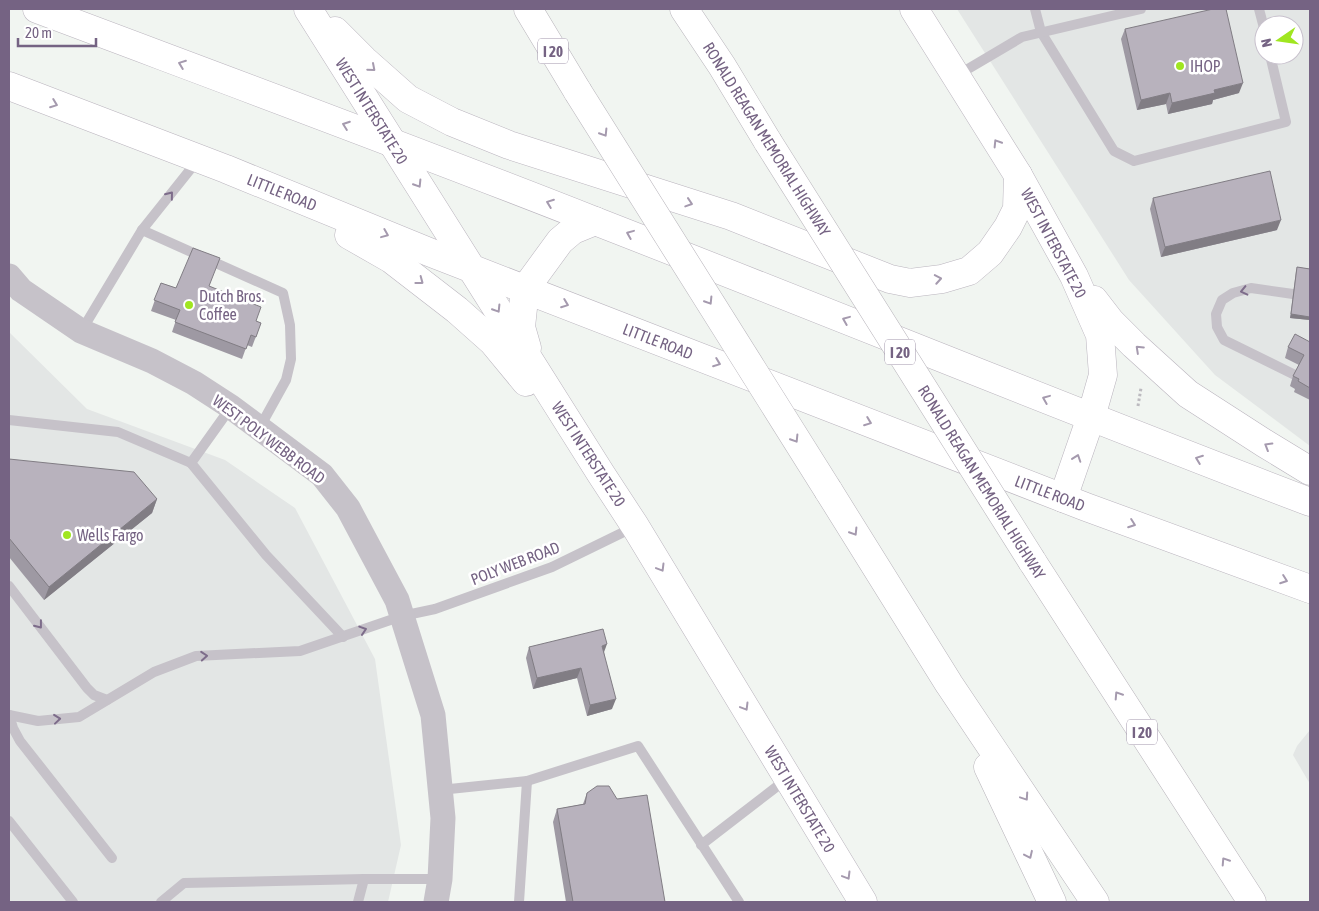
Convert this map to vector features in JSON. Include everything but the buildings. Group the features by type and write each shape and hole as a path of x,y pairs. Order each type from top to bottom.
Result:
{"main road":[{"path":"38,9 595,221 1310,502"},
{"name":"WEST INTERSTATE 20","path":"308,9 635,526 863,902"},
{"path":"313,9 364,60 408,99 452,122 509,146 731,216 890,279 910,283 942,280 969,270 990,253 1008,227 1017,209 1018,175"},
{"path":"517,9 572,83"},
{"name":"I 20","path":"528,9 572,83 949,684 1095,902"},
{"name":"RONALD REAGAN MEMORIAL HIGHWAY","path":"684,9 722,66 1032,562 1252,902"},
{"path":"694,9 722,66"},
{"name":"WEST INTERSTATE 20","path":"914,9 1018,175 1074,276 1100,335 1103,375 1092,417 1063,498"},
{"name":"LITTLE ROAD","path":"9,86 226,169 471,268 1063,498 1310,589"},
{"path":"226,169 391,259 457,310 493,342 601,474"},
{"path":"532,365 521,327 525,289 560,241 573,230 595,221"},
{"path":"1074,276 1111,322 1188,394 1264,444 1310,471"},
{"path":"949,684 1052,902"}],"street":[{"name":"WEST POLY WEBB ROAD","path":"15,287 81,331 152,361 194,383 231,407 322,475 348,508 397,600 433,715 443,818 438,891"}],"lane":[{"path":"1035,9 1041,32 1114,151 1134,162 1286,122 1272,65"},
{"path":"956,76 1022,37 1139,9"},
{"path":"81,331 142,230 199,159"},
{"path":"142,230 283,293 290,325 291,359 286,380 259,428"},
{"path":"1293,294 1251,288 1233,293 1222,300 1216,314 1217,327 1224,340 1295,375"},
{"path":"191,463 231,407"},
{"path":"9,420 118,432 191,463 266,555 343,636"},
{"name":"POLY WEB ROAD","path":"9,715 38,721 79,717 154,672 196,656 300,651 402,616 435,609 552,567 635,526"},
{"path":"9,586 87,688 94,694 107,700"},
{"path":"9,715 20,741 112,858"},
{"path":"440,790 527,781 638,746 739,902"},
{"path":"701,844 788,778"},
{"path":"518,902 527,781"},
{"path":"9,821 73,902"},
{"path":"358,902 364,879"},
{"path":"160,902 184,883 364,879 438,891"}],"path":[{"path":"1136,414 1141,387"}],"shaded area":[{"path":"957,9 1310,9 1310,446 1215,375 1129,280"},
{"path":"9,332 87,409 225,460 295,508 375,659 401,845 388,902 9,902"},
{"path":"1310,730 1310,784 1293,755 1297,746"}],"place":[{"name":"IHOP","path":"1180,66"},
{"name":"Dutch Bros. Coffee","path":"189,305"},
{"name":"Wells Fargo","path":"67,535"}]}
